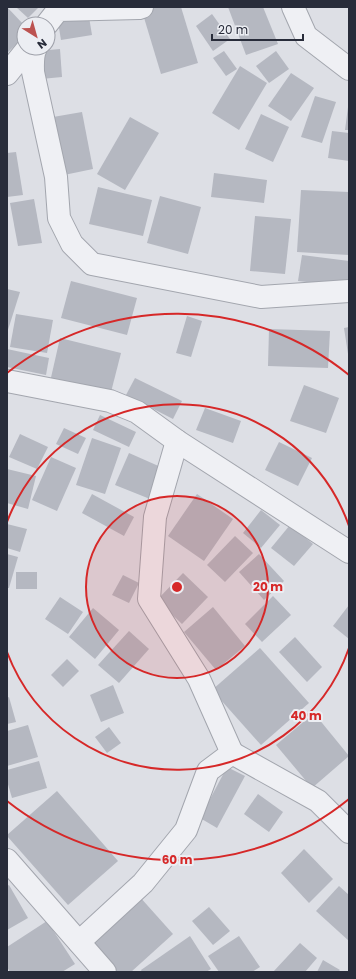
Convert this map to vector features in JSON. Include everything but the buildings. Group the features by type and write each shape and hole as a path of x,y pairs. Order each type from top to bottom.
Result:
{"street":[{"path":"56,19 142,7"},
{"path":"293,7 306,36 349,69"},
{"path":"7,74 22,56"},
{"path":"34,56 33,72 56,177 59,218 72,244 92,264 261,297 349,291"},
{"path":"7,382 110,401 137,412 177,441 349,552"},
{"path":"177,441 155,517 149,599 199,679 232,753 318,801 349,832"},
{"path":"79,942 143,883 186,830 208,771 232,753"},
{"path":"7,860 105,972"}]}
